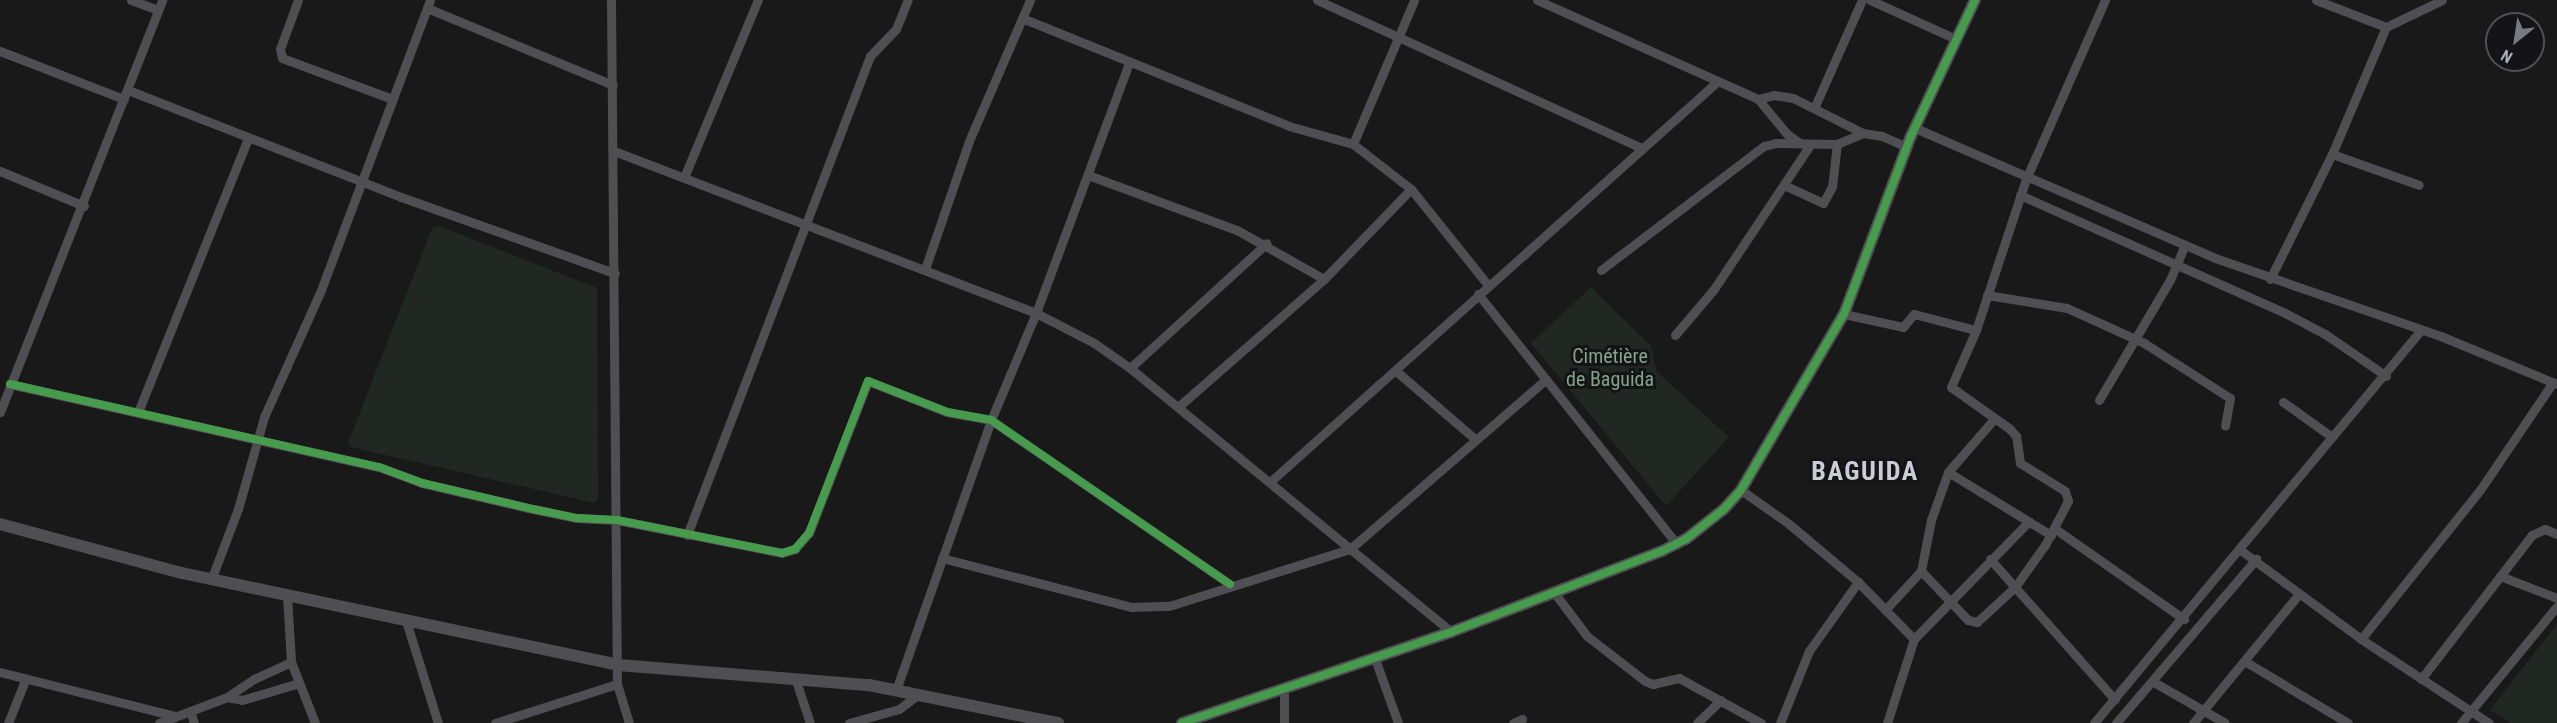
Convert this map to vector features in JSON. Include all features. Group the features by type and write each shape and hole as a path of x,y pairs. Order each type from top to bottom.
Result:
{"street":[{"path":"131,0 158,10"},
{"path":"0,412 84,206 162,0"},
{"path":"298,0 280,49 282,58 392,99"},
{"path":"611,0 617,684 629,723"},
{"path":"685,175 758,0"},
{"path":"687,535 870,56 896,29 908,0"},
{"path":"925,269 969,141 1030,0"},
{"path":"1317,0 1642,148"},
{"path":"1353,144 1414,0"},
{"path":"1537,0 1758,99 1787,135 1806,145"},
{"path":"1815,106 1862,0"},
{"path":"1870,0 1882,2 1956,39"},
{"path":"1182,723 1450,632 1677,544 1724,509 1741,490 1845,314 1914,128 1975,0"},
{"path":"1921,571 1968,620 1977,622 2015,588 2052,531 2069,495 2024,467 2018,457 2016,436 1951,387 1976,330 2026,179 2105,0"},
{"path":"2316,0 2386,27"},
{"path":"2270,279 2332,153 2386,27 2442,0"},
{"path":"211,579 240,502 255,440 321,290 360,181 429,4 613,85"},
{"path":"1022,18 1289,126 1353,144 1411,189 1488,285"},
{"path":"0,51 615,273"},
{"path":"896,690 991,420 1036,313 1129,63"},
{"path":"1270,482 1718,81"},
{"path":"1758,99 1774,95 1815,106 1863,133 1882,136 1907,147"},
{"path":"1914,128 2026,179 2270,279 2421,330 2555,383 2480,490 2361,639"},
{"path":"1601,270 1764,146 1837,144 1863,133"},
{"path":"138,412 248,139"},
{"path":"1786,186 1823,203 1832,186 1837,144"},
{"path":"1675,335 1714,289 1786,186 1806,145"},
{"path":"614,151 685,175 1036,313 1130,368 1450,632"},
{"path":"2332,153 2419,185"},
{"path":"0,171 84,206"},
{"path":"1088,175 1267,243 1324,279"},
{"path":"1178,407 1324,279 1411,189"},
{"path":"2020,195 2178,262 2325,334 2386,376"},
{"path":"1130,368 1267,243"},
{"path":"2099,400 2178,262 2185,245"},
{"path":"1478,294 1677,544"},
{"path":"1987,295 2067,308 2134,338 2230,398 2225,426"},
{"path":"1845,314 1903,327 1914,314 1976,330"},
{"path":"2094,723 2184,619 2332,436 2386,376 2421,330"},
{"path":"1396,371 1475,439"},
{"path":"942,558 1150,609 1350,549 1546,379"},
{"path":"10,384 379,467 467,494 577,518 617,520 771,553 795,549 809,532 868,381 947,412 991,420 1230,584"},
{"path":"2283,402 2332,436"},
{"path":"1885,610 1921,571 1931,520 1948,472 1993,420"},
{"path":"1948,472 2028,522 2052,531 2184,619"},
{"path":"1741,490 1789,524 1858,582 1914,639"},
{"path":"1887,723 1914,639 2028,522"},
{"path":"0,524 211,579 618,665 795,678 896,690 1059,723"},
{"path":"2421,679 2537,529 2557,534"},
{"path":"2239,549 2256,559 2361,639 2489,723"},
{"path":"1990,559 2115,700"},
{"path":"2116,723 2256,559"},
{"path":"2500,576 2557,598"},
{"path":"1780,723 1809,651 1858,582"},
{"path":"1553,591 1587,636 1645,681 1653,684 1679,678 1761,723"},
{"path":"287,596 291,662 315,723"},
{"path":"2193,723 2246,662 2295,599"},
{"path":"2461,723 2557,606"},
{"path":"405,621 438,723"},
{"path":"1375,659 1398,723"},
{"path":"159,723 226,697 254,679 291,662"},
{"path":"2246,662 2348,723"},
{"path":"0,672 175,716"},
{"path":"8,723 26,678"},
{"path":"795,678 810,723"},
{"path":"226,697 242,699 299,682"},
{"path":"495,723 617,684"},
{"path":"2157,684 2225,723"},
{"path":"1284,688 1284,723"},
{"path":"849,723 899,709 919,694"},
{"path":"1698,723 1720,700"},
{"path":"190,711 194,723"}],"green space":[{"path":"439,226 597,288 598,499 595,503 351,447 348,443 432,228"},
{"name":"Cimétière de Baguida","path":"1591,287 1651,346 1656,371 1729,437 1666,506 1531,343"},
{"path":"2557,624 2557,723 2511,723 2490,710"}],"cycle path":[{"path":"1182,723 1451,632 1662,551 1686,539 1724,509 1741,490 1844,314 1911,136 1975,0"},
{"path":"10,384 379,467 422,483 533,509 577,518 617,520 782,553 795,549 809,533 868,381 947,412 991,420 1230,584"}],"district":[{"name":"BAGUIDA","path":"1865,472"}]}
